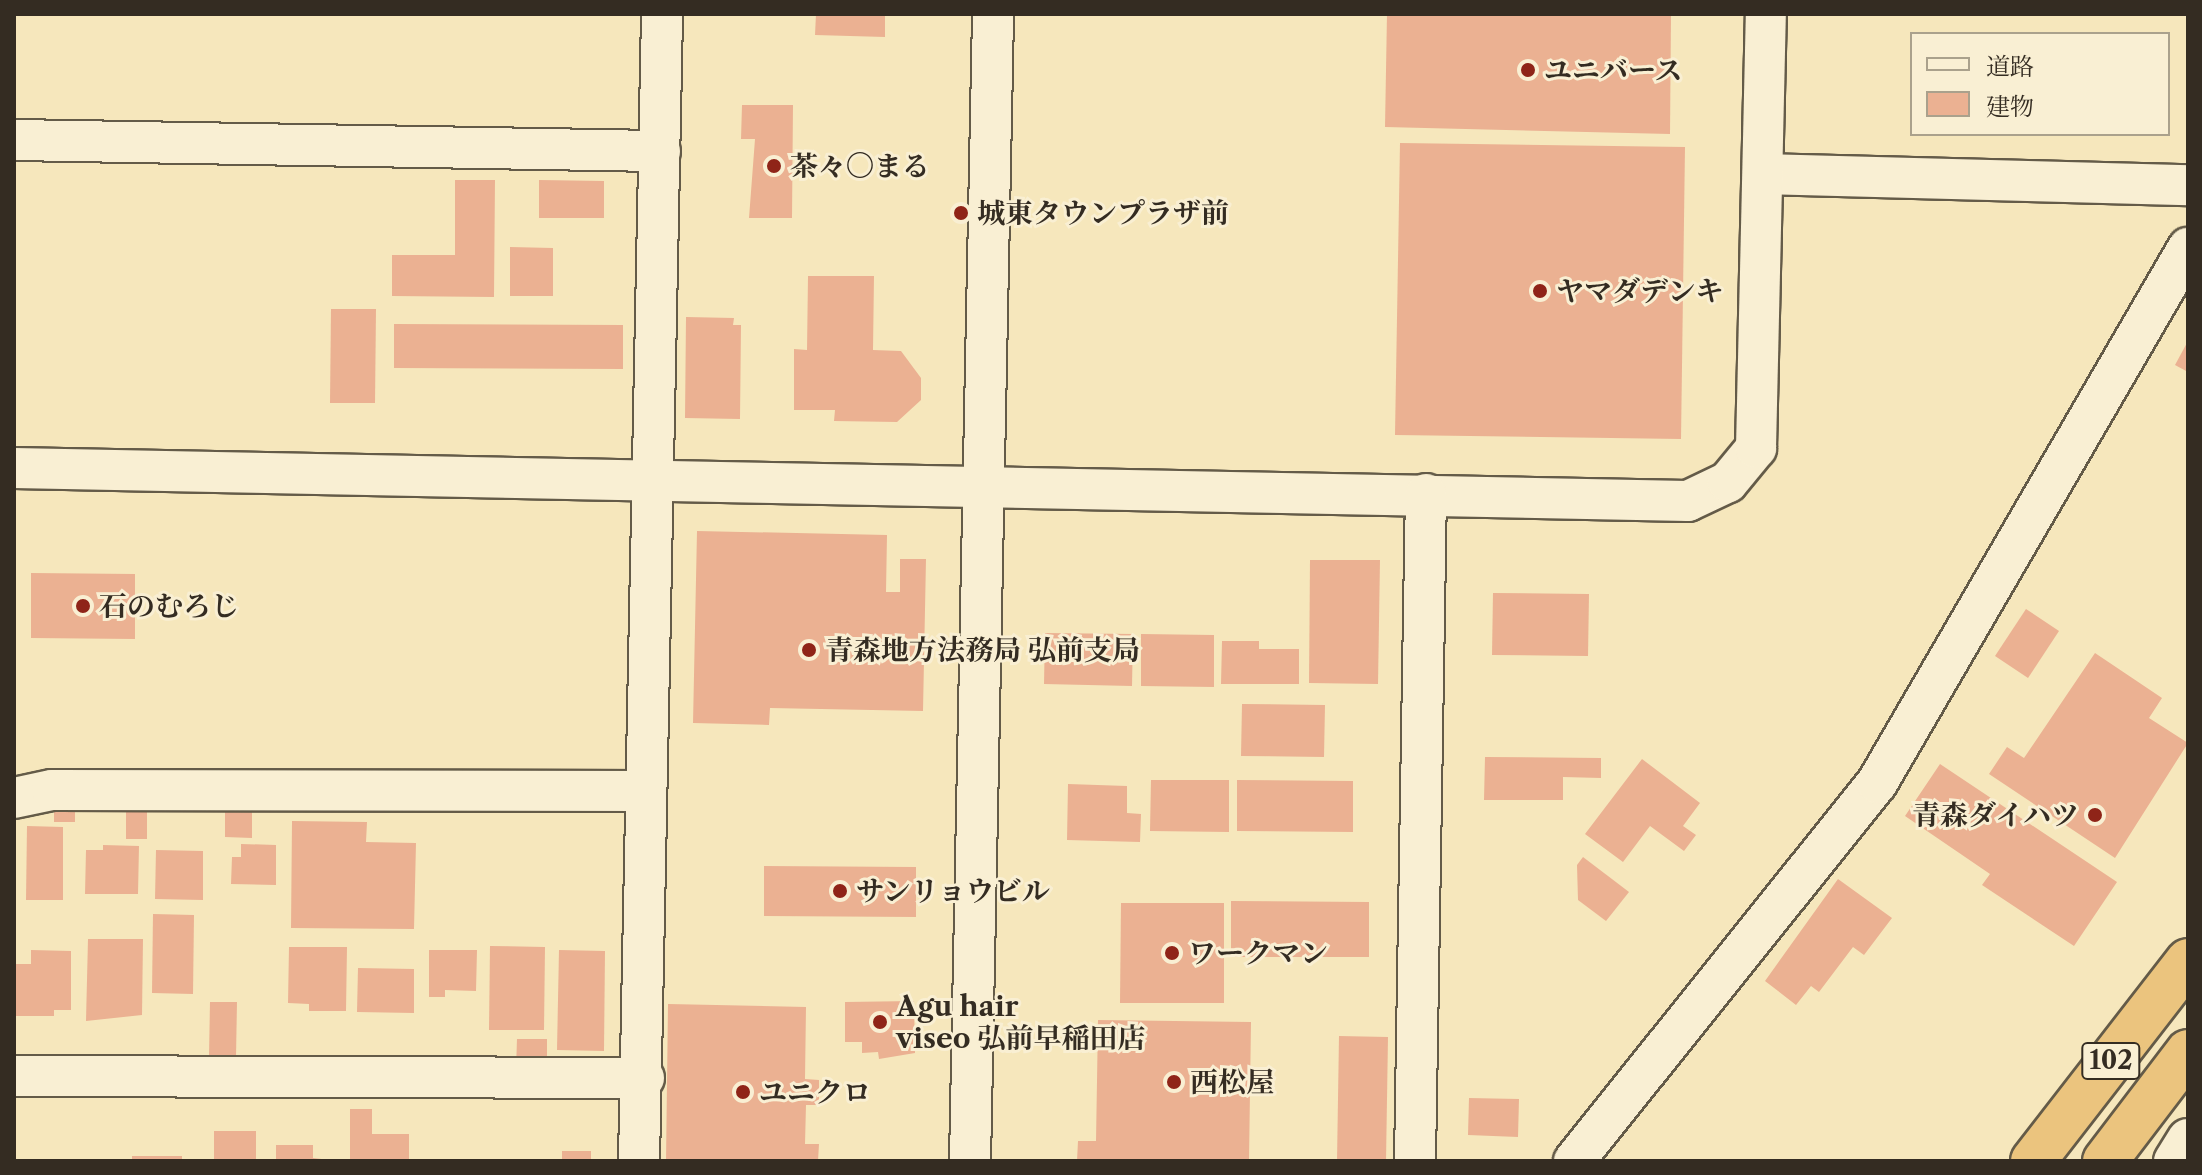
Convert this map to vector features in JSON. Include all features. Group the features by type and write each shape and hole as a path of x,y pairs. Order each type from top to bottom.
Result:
{"highway":[{"name":"102","path":"2033,1161 2188,961"},
{"name":"102","path":"2105,1161 2188,1052"}],"street":[{"path":"639,1161 644,1078 643,791 655,479 662,14"},
{"path":"970,1161 993,14"},
{"path":"14,468 1688,501 1728,482 1756,448 1766,14"},
{"path":"14,140 660,151"},
{"path":"1763,174 2188,185"},
{"path":"1574,1161 1877,783 2188,248"},
{"path":"1415,1161 1426,494"},
{"path":"14,798 52,790 643,791"},
{"path":"14,1076 644,1078"},
{"path":"2174,1161 2188,1139"}],"building":[{"path":"816,14 885,14 885,37 815,35"},
{"name":"ユニバース","path":"1387,14 1671,14 1670,134 1385,127"},
{"name":"茶々〇まる","path":"742,105 793,105 792,218 749,218 755,139 741,139"},
{"name":"ヤマダデンキ","path":"1400,143 1685,147 1681,439 1395,435"},
{"path":"455,180 495,180 494,297 392,296 392,255 455,255"},
{"path":"539,180 604,181 604,218 539,218"},
{"path":"510,247 553,248 553,296 510,296"},
{"path":"808,276 874,276 873,350 901,351 921,378 921,400 897,422 834,421 835,410 794,410 794,349 807,350"},
{"path":"331,309 376,309 375,403 330,403"},
{"path":"686,317 734,318 733,325 741,325 740,419 685,418"},
{"path":"394,324 623,325 623,369 394,368"},
{"path":"2188,341 2188,372 2175,365"},
{"name":"青森地方法務局 弘前支局","path":"697,531 887,535 886,592 900,592 900,559 926,559 923,711 770,708 769,725 693,723"},
{"path":"1310,560 1380,560 1378,684 1309,683"},
{"name":"石のむろじ","path":"31,573 135,574 135,639 31,638"},
{"path":"1493,593 1589,594 1588,656 1492,655"},
{"path":"2026,609 2059,631 2028,678 1995,656"},
{"path":"1045,633 1133,634 1132,686 1044,684"},
{"path":"1141,634 1214,635 1214,687 1141,686"},
{"path":"1222,641 1259,641 1259,649 1299,649 1299,684 1221,684"},
{"path":"2095,653 2162,698 2149,718 2188,743 2115,858 1989,774 2007,747 2024,758"},
{"path":"1242,704 1325,705 1324,757 1241,756"},
{"path":"1485,757 1601,758 1601,778 1563,777 1563,800 1484,800"},
{"path":"1642,759 1700,803 1683,826 1696,835 1684,851 1650,826 1623,862 1585,834"},
{"path":"1940,764 2117,882 2074,946 1982,885 1990,874 1905,816"},
{"path":"1151,780 1229,780 1229,832 1150,831"},
{"path":"1237,780 1353,781 1353,832 1237,831"},
{"path":"1068,784 1127,786 1127,813 1141,814 1140,842 1067,840"},
{"path":"54,808 75,809 75,822 54,822"},
{"path":"126,810 147,810 147,839 126,839"},
{"path":"225,810 252,810 252,838 225,837"},
{"path":"292,821 367,822 366,842 416,843 414,929 291,928"},
{"path":"27,826 63,827 63,900 26,900"},
{"path":"241,844 276,845 276,885 231,884 232,857 241,857"},
{"path":"103,845 139,846 138,894 85,894 86,850 103,850"},
{"path":"156,850 203,851 203,900 155,899"},
{"path":"1583,857 1629,892 1606,921 1578,900 1577,865"},
{"name":"サンリョウビル","path":"764,866 916,867 916,917 764,916"},
{"path":"1838,879 1892,918 1864,955 1853,947 1819,992 1811,986 1796,1005 1765,981"},
{"path":"1231,901 1369,902 1369,957 1231,957"},
{"name":"ワークマン","path":"1121,903 1224,903 1224,1003 1120,1003"},
{"path":"153,914 194,915 193,994 152,993"},
{"path":"88,939 143,939 142,1015 86,1021"},
{"path":"490,946 545,947 544,1030 489,1030"},
{"path":"289,947 347,947 346,1011 309,1011 309,1004 288,1003"},
{"path":"31,950 71,951 71,1010 54,1010 54,1016 14,1016 14,964 31,964"},
{"path":"429,950 477,950 476,991 445,990 445,997 429,997"},
{"path":"559,950 605,951 604,1051 557,1050"},
{"path":"358,968 414,969 414,1013 357,1012"},
{"name":"Agu hair viseo 弘前早稲田店","path":"914,1001 915,1053 879,1059 878,1052 862,1053 862,1042 845,1042 845,1002"},
{"path":"210,1002 237,1002 236,1057 209,1057"},
{"name":"ユニクロ","path":"668,1004 806,1007 805,1079 819,1080 819,1105 806,1105 805,1144 819,1144 818,1161 666,1161"},
{"name":"西松屋","path":"1098,1020 1251,1022 1249,1161 1077,1161 1078,1141 1096,1141"},
{"path":"1339,1036 1388,1037 1386,1161 1337,1161"},
{"path":"517,1039 547,1039 547,1070 516,1069"},
{"path":"1469,1098 1519,1099 1518,1137 1468,1135"},
{"path":"350,1109 372,1109 372,1134 409,1134 409,1161 350,1161"},
{"path":"214,1131 256,1131 256,1161 214,1161"},
{"path":"276,1145 313,1145 313,1158 339,1161 276,1161"},
{"path":"562,1151 591,1151 591,1161 562,1161"},
{"path":"132,1156 182,1156 182,1161 132,1161"}],"place":[{"name":"ユニバース","path":"1528,70"},
{"name":"茶々〇まる","path":"774,166"},
{"name":"城東タウンプラザ前","path":"961,213"},
{"name":"ヤマダデンキ","path":"1540,291"},
{"name":"石のむろじ","path":"83,606"},
{"name":"青森地方法務局 弘前支局","path":"809,650"},
{"name":"青森ダイハツ","path":"2095,815"},
{"name":"サンリョウビル","path":"840,891"},
{"name":"ワークマン","path":"1172,953"},
{"name":"Agu hair viseo 弘前早稲田店","path":"880,1022"},
{"name":"西松屋","path":"1174,1082"},
{"name":"ユニクロ","path":"743,1092"}]}
